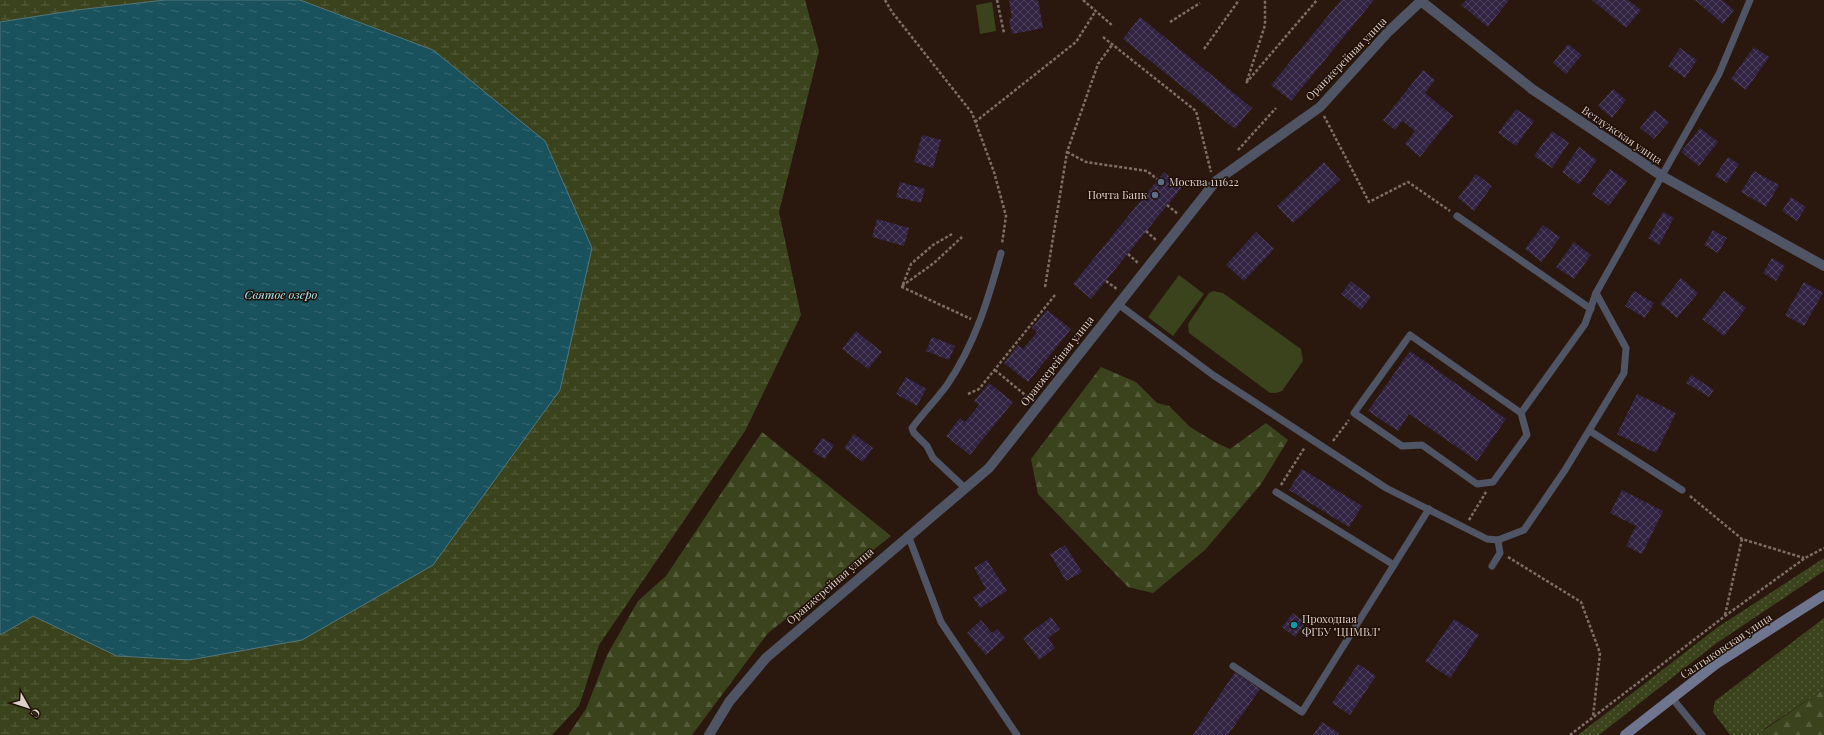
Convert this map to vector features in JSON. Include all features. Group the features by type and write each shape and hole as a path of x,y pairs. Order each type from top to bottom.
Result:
{"main road":[{"name":"Салтыковская улица","path":"1625,735 1716,664 1824,595"}],"street":[{"name":"Ветлужская улица","path":"1422,1 1532,89 1662,176 1824,266"},
{"name":"Оранжерейная улица","path":"708,735 729,702 766,658 988,468 1216,180 1320,107 1389,31 1422,1"}],"lane":[{"path":"1521,414 1584,324 1596,293 1720,74 1750,0"},
{"path":"1457,216 1591,308"},
{"path":"965,488 933,458 927,446 912,428 947,384 970,344 986,308 1001,253"},
{"path":"1118,304 1213,375 1386,488 1487,539 1498,540 1524,530 1590,431 1624,373 1626,348 1596,293"},
{"path":"1410,335 1521,414 1527,435 1493,481 1477,484 1422,445 1402,446 1354,413 1410,335"},
{"path":"1590,431 1682,490"},
{"path":"1276,492 1394,565"},
{"path":"1233,666 1302,712 1429,509"},
{"path":"908,535 942,622 1017,735"},
{"path":"1492,566 1500,553 1498,540"},
{"path":"1672,698 1702,735"}],"path":[{"path":"884,0 972,113 994,172 1006,216 1001,253"},
{"path":"997,0 1004,33"},
{"path":"1083,0 1112,26"},
{"path":"1204,49 1239,0"},
{"path":"1265,0 1265,25 1246,83 1317,0"},
{"path":"1170,22 1200,3"},
{"path":"975,122 1076,42 1095,12"},
{"path":"1103,37 1196,111 1213,178"},
{"path":"1045,287 1067,152 1098,64 1112,45"},
{"path":"1320,107 1369,202 1408,182 1457,216"},
{"path":"1241,147 1276,108"},
{"path":"1067,152 1086,162 1147,171 1158,179"},
{"path":"1167,205 1180,216"},
{"path":"1146,232 1159,243"},
{"path":"902,287 911,264 933,245 952,234"},
{"path":"902,287 934,263 962,237"},
{"path":"1128,254 1141,266"},
{"path":"1106,281 1120,292"},
{"path":"902,287 979,322"},
{"path":"968,394 979,389 1055,295"},
{"path":"995,370 1034,402"},
{"path":"1329,446 1354,413"},
{"path":"1276,492 1310,438"},
{"path":"1468,521 1493,481"},
{"path":"1682,490 1742,539 1805,558"},
{"path":"1725,616 1742,539"},
{"path":"1570,735 1725,616 1805,558 1824,548"},
{"path":"1500,553 1581,602 1600,653 1593,717"}],"green space":[{"path":"0,0 165,0 77,10 0,22"},
{"path":"300,0 805,0 819,51 779,212 801,315 745,431 599,645 579,706 552,735 0,735 0,635 33,616 117,656 433,50"},
{"path":"992,2 996,31 980,34 976,5"},
{"path":"1179,275 1204,294 1173,336 1148,317"},
{"path":"1213,291 1223,293 1301,349 1303,361 1282,391 1270,393 1189,333 1188,324 1209,293"},
{"path":"1101,367 1136,382 1157,403 1169,406 1190,427 1230,449 1266,423 1288,440 1261,484 1205,550 1153,593 1128,587 1038,494 1031,459"},
{"path":"762,432 891,536 768,633 692,735 568,735 586,709 607,655 638,601 666,576"},
{"path":"1824,558 1824,571 1714,645 1599,735 1578,735 1718,627"},
{"path":"1824,618 1824,689 1764,729 1763,735 1730,735 1713,712 1715,701"},
{"path":"1824,689 1824,735 1763,735 1764,730"}],"water":[{"name":"Святое озеро","path":"165,0 300,0 433,50 545,141 592,248 560,390 433,565 302,640 189,660 117,656 33,616 0,635 0,22 77,10"}],"building":[{"path":"1009,0 1038,0 1043,28 1012,34 1009,19 1012,18"},
{"path":"1341,0 1374,0 1291,101 1271,85"},
{"path":"1466,0 1509,0 1488,27 1461,5"},
{"path":"1592,0 1628,0 1641,10 1626,28"},
{"path":"1695,0 1722,0 1734,10 1723,24"},
{"path":"1140,17 1252,108 1235,129 1123,39"},
{"path":"1568,44 1582,55 1566,74 1553,63"},
{"path":"1754,47 1769,57 1746,90 1731,79"},
{"path":"1680,48 1697,60 1685,78 1668,66"},
{"path":"1423,70 1435,80 1425,93 1453,116 1420,157 1405,144 1415,131 1402,121 1395,130 1383,120"},
{"path":"1613,89 1626,100 1612,118 1598,106"},
{"path":"1516,109 1534,121 1516,146 1498,133"},
{"path":"1654,110 1669,122 1654,139 1640,128"},
{"path":"1700,128 1718,142 1699,166 1681,152"},
{"path":"1552,131 1569,143 1552,168 1534,156"},
{"path":"922,135 941,140 933,168 914,162"},
{"path":"1579,147 1597,160 1579,185 1562,172"},
{"path":"1728,157 1739,164 1727,183 1715,176"},
{"path":"1324,162 1340,180 1293,223 1277,206"},
{"path":"1610,169 1627,181 1609,206 1592,194"},
{"path":"1754,171 1779,185 1766,207 1741,192"},
{"path":"1164,172 1182,187 1091,299 1073,284"},
{"path":"1476,174 1492,186 1474,211 1458,198"},
{"path":"900,182 925,189 921,203 896,197"},
{"path":"1791,197 1806,207 1797,221 1782,211"},
{"path":"1663,212 1674,218 1659,245 1648,238"},
{"path":"877,219 909,228 904,246 872,237"},
{"path":"1543,225 1560,237 1542,262 1525,249"},
{"path":"1713,230 1727,238 1718,253 1704,245"},
{"path":"1256,232 1274,249 1244,281 1226,265"},
{"path":"1574,242 1591,255 1574,279 1556,267"},
{"path":"1772,258 1785,266 1776,281 1763,273"},
{"path":"1681,278 1698,293 1677,318 1660,304"},
{"path":"1351,281 1371,297 1361,310 1341,294"},
{"path":"1804,282 1823,293 1804,326 1785,315"},
{"path":"1634,291 1654,303 1645,318 1625,306"},
{"path":"1724,291 1746,308 1724,336 1702,319"},
{"path":"1047,310 1071,329 1028,382 1004,363 1018,345 1023,349 1037,332 1032,328"},
{"path":"856,331 882,352 868,369 842,349"},
{"path":"932,337 955,346 949,360 926,351"},
{"path":"1410,351 1506,419 1477,461 1409,414 1398,431 1368,411"},
{"path":"1691,375 1714,390 1709,397 1686,383"},
{"path":"906,377 926,389 917,406 896,394"},
{"path":"989,383 1013,402 970,455 946,436 960,418 965,422 979,405 974,401"},
{"path":"1637,394 1676,413 1656,453 1617,434"},
{"path":"854,434 873,448 863,462 844,448"},
{"path":"822,438 834,445 825,459 813,452"},
{"path":"1302,469 1362,506 1349,527 1289,490"},
{"path":"1622,490 1663,511 1642,554 1626,546 1636,526 1610,513"},
{"path":"1065,545 1082,572 1066,581 1050,554"},
{"path":"987,560 1007,591 980,608 973,597 986,589 974,568"},
{"name":"Проходная ФГБУ \"ЦНМВЛ\"","path":"1293,613 1305,623 1295,637 1282,627"},
{"path":"1051,617 1060,629 1048,638 1055,648 1039,660 1023,638"},
{"path":"1454,619 1479,635 1450,678 1425,661"},
{"path":"981,620 992,633 997,629 1005,638 986,655 967,633"},
{"path":"1358,664 1376,676 1350,715 1332,703"},
{"path":"1235,672 1260,689 1228,735 1193,735"},
{"path":"1322,722 1339,733 1338,735 1313,735"}],"place":[{"name":"Москва 111622","path":"1161,182"},
{"name":"Почта Банк","path":"1155,195"},
{"name":"Проходная ФГБУ \"ЦНМВЛ\"","path":"1294,625"}]}
